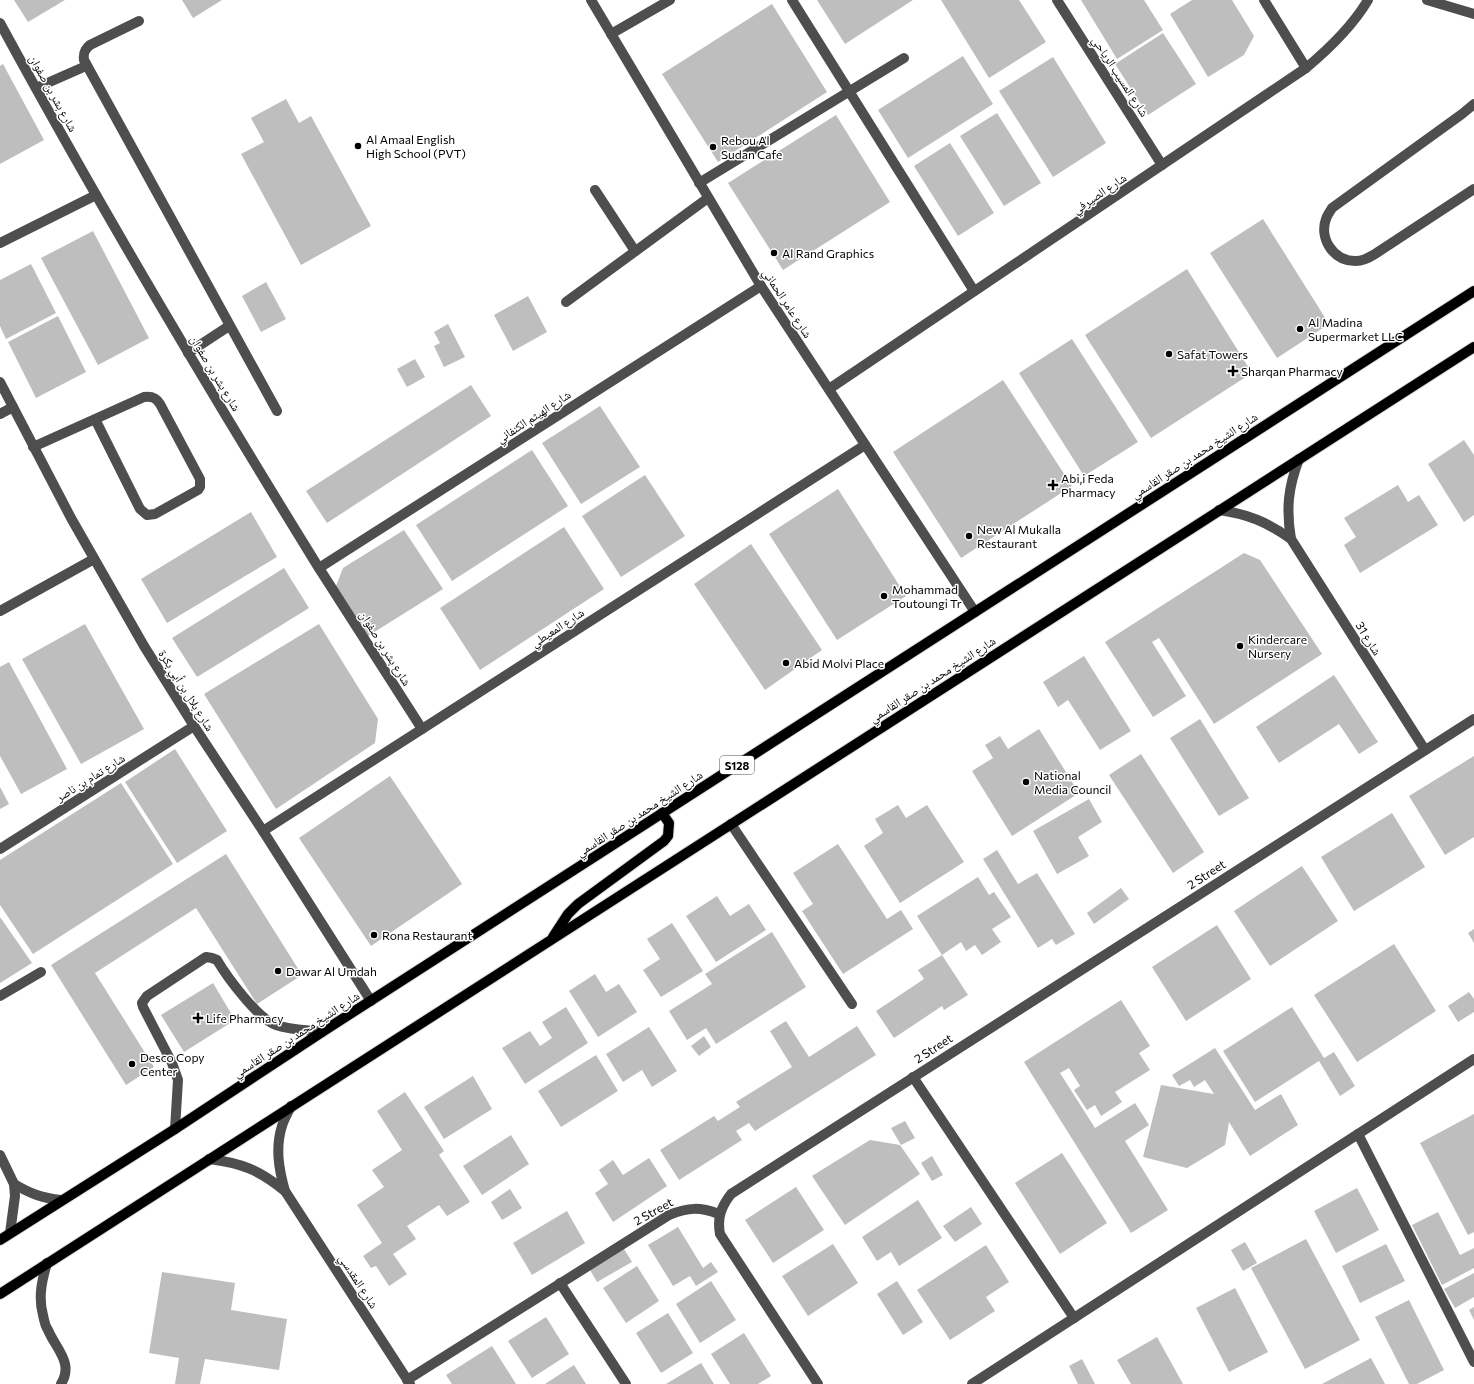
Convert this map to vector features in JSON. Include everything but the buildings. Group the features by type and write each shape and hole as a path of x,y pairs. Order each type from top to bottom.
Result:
{"main road":[{"name":"شارع الشيخ محمد بن صقر القاسمي","path":"0,1240 175,1129 322,1032 1474,291"},
{"name":"شارع الشيخ محمد بن صقر القاسمي","path":"0,1294 1474,347"},
{"path":"552,939 568,914 578,904 664,841 668,836 669,823 662,813"}],"street":[{"name":"شارع عامر الحماني","path":"591,0 761,286 975,612"},
{"path":"611,34 670,0"},
{"path":"792,0 974,292"},
{"name":"شارع المسيب الرياحي","path":"1057,0 1162,166"},
{"path":"1264,0 1306,68"},
{"name":"شارع الصيرفي","path":"828,389 1306,68 1328,51 1346,31 1368,0"},
{"path":"1427,0 1474,14"},
{"path":"139,21 90,45 83,54 86,66 277,412"},
{"name":"شارع بشر بن صفوان","path":"0,23 96,195 188,353 319,568 422,729"},
{"path":"699,183 904,58"},
{"path":"36,88 86,66"},
{"path":"1474,104 1332,208 1326,218 1324,230 1326,242 1332,251 1342,258 1353,261 1365,260 1474,189"},
{"path":"595,190 635,251"},
{"path":"0,243 96,195"},
{"path":"566,302 708,198"},
{"name":"شارع الهيثم الكنفاني","path":"319,568 761,286"},
{"path":"188,353 229,326"},
{"name":"شارع بلال بن أبي بكرة","path":"0,382 33,447 94,559 144,646 371,1001"},
{"path":"33,447 95,419 144,397 149,396 158,400 200,479 200,487 198,490 155,514 147,515 140,509 95,419"},
{"path":"0,414 13,407"},
{"name":"شارع المعيطي","path":"263,831 865,445"},
{"name":"شارع 31","path":"1291,539 1288,519 1288,498 1292,478 1299,459"},
{"name":"شارع 31","path":"1219,510 1239,513 1258,519 1291,539 1425,750"},
{"path":"0,611 94,559"},
{"name":"2 Street","path":"409,1382 560,1283 669,1214 694,1208 719,1214 724,1203 731,1194 740,1187 1474,719"},
{"name":"شارع تمام بن ناصر","path":"0,849 194,726"},
{"path":"731,824 852,1004"},
{"path":"175,1129 178,1080 176,1071 142,1003 148,996 160,988 206,958 212,958 217,960 254,1009 268,1022 285,1027 322,1032"},
{"path":"0,996 42,972"},
{"path":"972,1384 1474,1059"},
{"path":"913,1077 1074,1318"},
{"name":"شارع المقدسي","path":"291,1106 282,1126 278,1148 279,1170 285,1191 409,1382"},
{"path":"1358,1134 1474,1362"},
{"path":"0,1155 14,1184 15,1196 10,1233"},
{"name":"شارع المقدسي","path":"209,1160 230,1162 250,1168 269,1178 285,1191"},
{"path":"14,1184 34,1195 61,1200"},
{"path":"719,1214 718,1224 720,1234 818,1384"},
{"path":"47,1263 42,1280 42,1314 48,1330 65,1362 66,1371 61,1384"},
{"path":"560,1283 626,1384"}],"place":[{"name":"Al Amaal English High School (PVT)","path":"358,146"},
{"name":"Rebou Al Sudan Cafe","path":"713,147"},
{"name":"Al Rand Graphics","path":"774,253"},
{"name":"Al Madina Supermarket LLC","path":"1300,329"},
{"name":"Safat Towers","path":"1169,354"},
{"name":"Sharqan Pharmacy","path":"1233,371"},
{"name":"Abi,i Feda Pharmacy","path":"1053,485"},
{"name":"New Al Mukalla Restaurant","path":"969,536"},
{"name":"Mohammad Toutoungi Tr","path":"884,596"},
{"name":"Kindercare Nursery","path":"1240,646"},
{"name":"Abid Molvi Place","path":"786,663"},
{"name":"National Media Council","path":"1026,782"},
{"name":"Rona Restaurant","path":"374,935"},
{"name":"Dawar Al Umdah","path":"278,971"},
{"name":"Life Pharmacy","path":"198,1018"},
{"name":"Desco Copy Center","path":"132,1064"}]}
